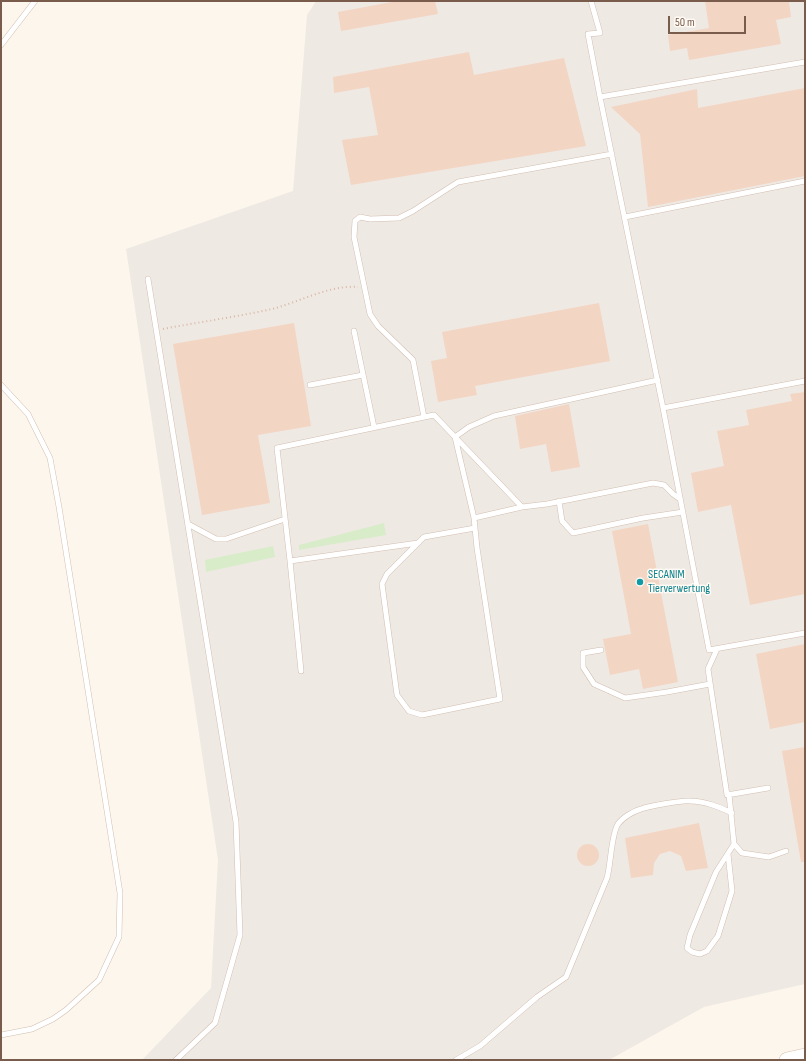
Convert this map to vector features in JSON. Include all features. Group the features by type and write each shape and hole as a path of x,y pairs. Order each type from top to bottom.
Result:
{"street":[{"path":"787,1060 805,1056"}],"lane":[{"path":"1,45 35,1"},
{"path":"591,1 600,33 588,34 658,380 709,650 805,633"},
{"path":"600,97 805,62"},
{"path":"424,417 413,360 378,326 370,314 354,237 355,221 360,217 370,219 399,218 413,211 458,182 612,154"},
{"path":"625,217 805,181"},
{"path":"148,280 236,822 240,935 215,1023 176,1060"},
{"path":"354,331 374,427"},
{"path":"310,385 364,374"},
{"path":"455,437 469,428 494,416 658,380"},
{"path":"663,408 805,381"},
{"path":"1,385 28,414 50,458 120,893 119,937 99,980 66,1010 53,1019 32,1029 1,1035"},
{"path":"301,671 277,448 434,415 522,507"},
{"path":"455,437 474,518 475,528 477,548 500,699 422,715 409,711 397,695 382,584 387,574 424,537 475,528"},
{"path":"474,518 522,507 653,483 664,485 672,494 680,499"},
{"path":"559,501 562,521 573,533 643,518 683,512"},
{"path":"188,524 216,539 226,539 285,520"},
{"path":"290,561 418,543"},
{"path":"717,649 708,669 727,795 729,794 732,813 734,844 716,872 690,935 687,948 692,952 700,954 707,951 718,936 732,891 728,854"},
{"path":"601,650 583,653 583,667 594,684 625,698 710,684"},
{"path":"729,794 768,788"},
{"path":"456,1060 480,1046 537,997 566,977 607,878 618,824 628,816 642,809 690,801 706,803 732,813"},
{"path":"734,844 742,853 769,857 786,851"}],"path":[{"path":"156,330 273,308 327,291 349,286 364,287"}],"shaded area":[{"path":"316,1 805,1 805,984 704,1007 609,1060 142,1060 211,988 218,860 126,249 293,191 307,15"}],"green space":[{"path":"384,523 386,535 299,550 299,545"},
{"path":"273,546 275,557 206,572 205,560"}],"building":[{"path":"397,1 435,1 438,14 341,31 338,12"},
{"path":"705,1 789,1 791,17 776,20 781,44 689,60 687,48 670,51 668,35 709,28"},
{"path":"469,52 474,75 564,58 586,146 351,185 342,140 378,135 369,87 334,93 333,77"},
{"path":"805,88 805,176 648,207 640,134 611,107 697,89 698,108"},
{"path":"599,303 610,361 475,386 477,395 438,402 431,361 447,358 442,332"},
{"path":"294,323 311,426 258,435 270,503 202,515 173,344"},
{"path":"805,392 805,594 750,605 731,505 698,512 691,473 724,466 717,431 749,425 746,410 792,401 790,394"},
{"path":"569,404 580,467 551,472 546,444 520,449 515,416"},
{"name":"SECANIM Tierverwertung","path":"648,524 678,682 643,689 639,669 610,675 603,639 631,634 612,531"},
{"path":"805,644 805,722 770,729 756,654"},
{"path":"805,747 805,862 801,862 782,751"},
{"path":"699,823 708,868 686,871 681,856 670,851 660,854 654,863 653,875 631,878 625,838"},
{"path":"588,844 596,847 599,855 596,863 588,866 580,863 577,855 580,847"}],"place":[{"name":"SECANIM Tierverwertung","path":"640,582"}]}
